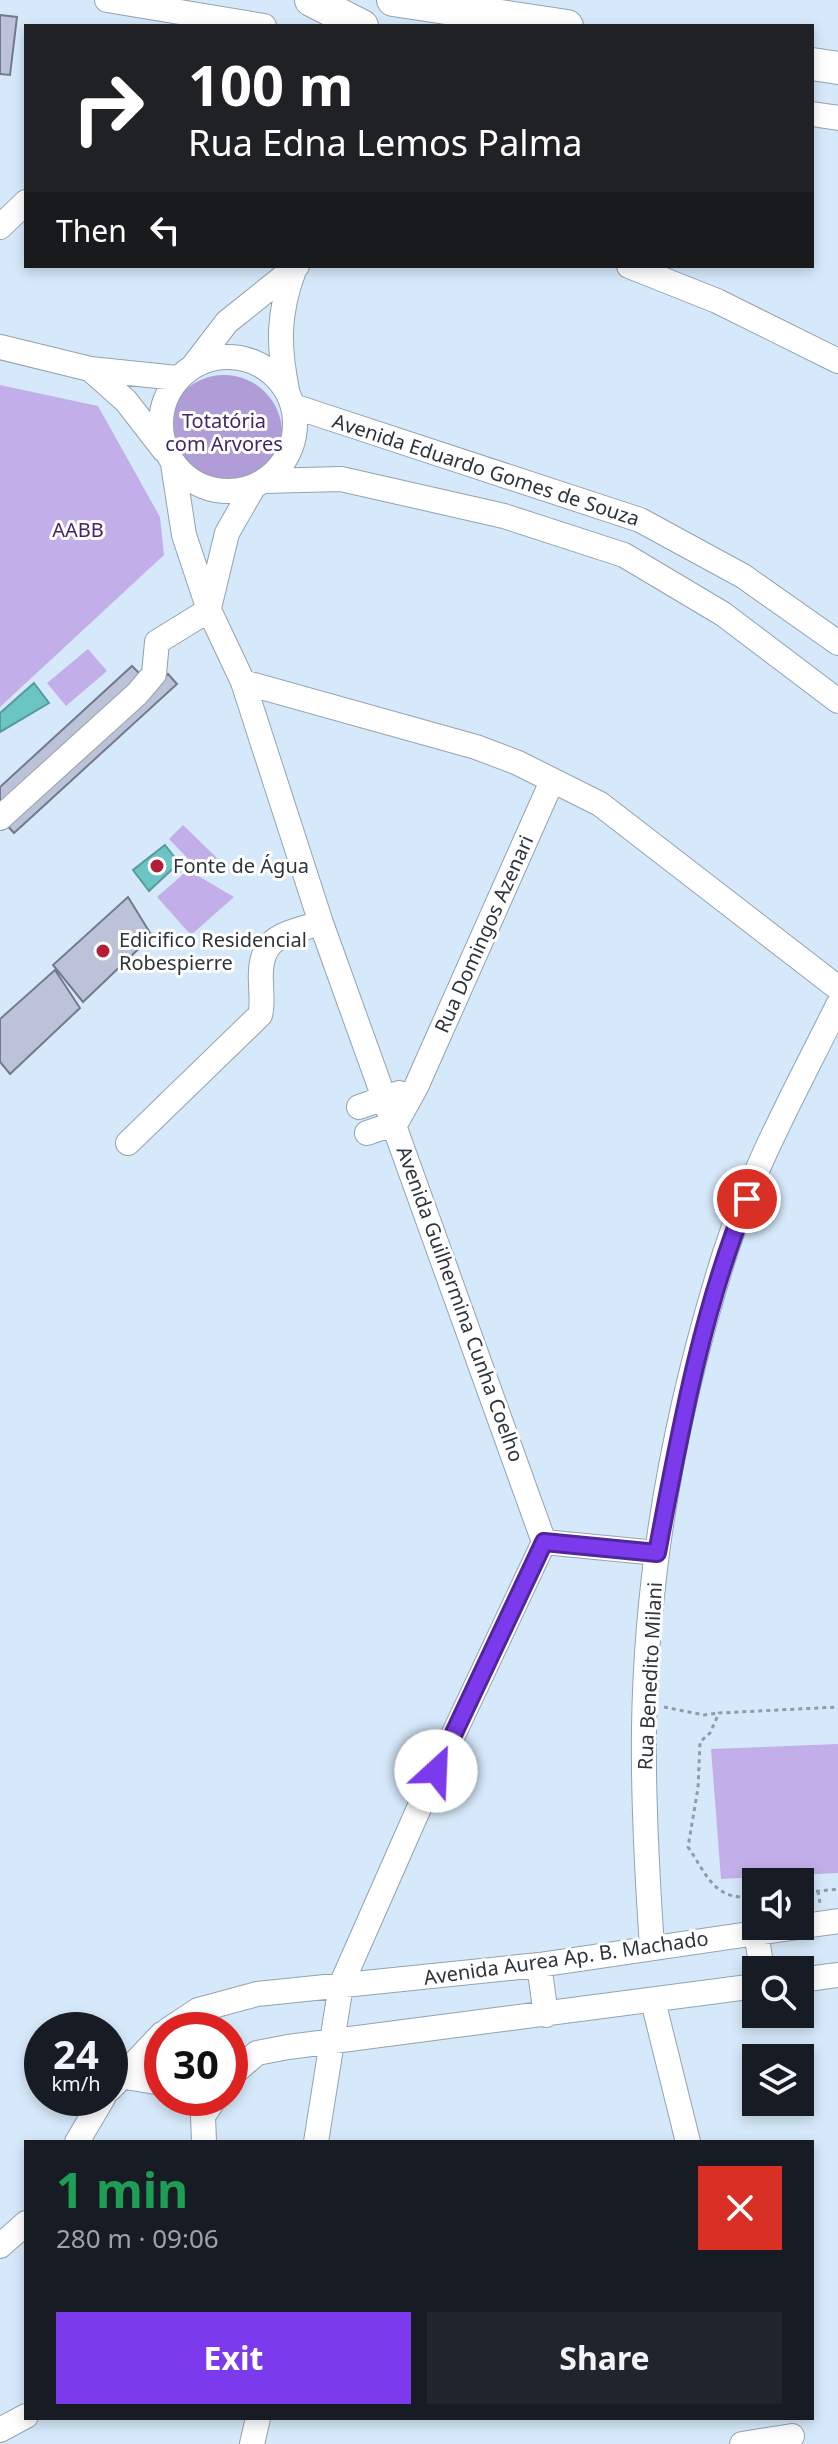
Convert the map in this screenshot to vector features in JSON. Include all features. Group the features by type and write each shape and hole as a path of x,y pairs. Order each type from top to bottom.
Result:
{"main road":[{"path":"311,0 358,24"},
{"path":"393,0 554,24"},
{"path":"814,64 838,68"}],"street":[{"path":"107,0 214,22 239,24"},
{"path":"814,114 838,118"},
{"path":"0,227 24,204"},
{"path":"169,458 160,413 166,394 227,322 295,268"},
{"path":"90,369 126,401 189,480 209,489 232,491 259,483 278,470 294,440 291,399 279,351 279,325 282,302 296,268"},
{"path":"634,268 717,301 838,361"},
{"path":"0,347 90,369 186,371 215,357 236,356 257,362 275,375 291,399"},
{"name":"Avenida Eduardo Gomes de Souza","path":"291,399 640,520 743,576 838,643"},
{"name":"Avenida Guilhermina Cunha Coelho","path":"169,458 184,535 206,602 243,682 321,923 387,1098 544,1542"},
{"name":"Avenida Eduardo Gomes de Souza","path":"259,483 341,479 504,516 624,555 723,614 838,701"},
{"path":"0,818 137,694 154,674 157,642 206,602 227,533 259,483"},
{"path":"624,555 640,520"},
{"path":"243,682 476,747 600,804 838,988"},
{"name":"Rua Domingos Azenari","path":"396,1123 416,1087 552,781"},
{"path":"128,1143 260,1015 260,961 264,948 292,932 321,923"},
{"name":"Rua Benedito Milani","path":"652,1947 645,1836 645,1705 657,1553 693,1366 726,1251 768,1147 838,1005"},
{"path":"359,1107 416,1087"},
{"path":"367,1133 396,1123"},
{"path":"316,2140 335,2044 341,1985 423,1799 544,1542 657,1553"},
{"name":"Avenida Aurea Ap. B. Machado","path":"814,1924 838,1921"},
{"name":"Avenida Aurea Ap. B. Machado","path":"195,2012 257,1994 539,1965 742,1934"},
{"path":"539,1965 546,2015"},
{"path":"814,1978 838,1975"},
{"path":"248,2061 257,2053 742,1988"},
{"path":"653,2001 688,2140"},
{"path":"128,2069 144,2052"},
{"path":"78,2140 92,2116"},
{"path":"203,2116 204,2140"},
{"path":"0,2246 24,2225"},
{"path":"0,2430 24,2417"},
{"path":"252,2444 258,2420"},
{"path":"742,2444 790,2433"}],"path":[{"path":"645,1705 704,1715 838,1707"},
{"path":"719,1713 710,1733 700,1742 698,1788 688,1847 717,1890 736,1899 742,1898"},
{"path":"814,1892 838,1889"}],"green space":[{"name":"Totatória com Arvores","path":"224,375 246,380 265,392 277,411 282,433 277,455 265,474 246,486 224,491 202,486 183,474 171,455 166,433 171,411 183,392 202,380"},
{"name":"AABB","path":"0,385 98,406 160,517 164,555 0,707"},
{"path":"88,649 107,671 66,706 47,683"},
{"path":"183,825 217,858 201,872 169,839"},
{"path":"188,870 234,897 191,935 157,897"},
{"path":"838,1744 838,1873 814,1874 814,1868 742,1868 742,1878 721,1879 711,1749"}],"shaded area":[{"path":"34,683 49,703 0,732 0,713"},
{"name":"Fonte de Água","path":"165,845 179,863 149,891 133,870"}],"building":[{"path":"0,15 17,17 10,75 0,74"},
{"path":"132,666 141,675 0,804 0,787"},
{"path":"168,674 177,684 14,833 5,823"},
{"name":"Edicifico Residencial Robespierre","path":"128,897 152,936 83,1002 53,965"},
{"name":"Edicifico Residencial Robespierre","path":"55,970 80,1008 10,1074 0,1062 0,1019"}],"place":[{"name":"Fonte de Água","path":"157,866"},
{"name":"Edicifico Residencial Robespierre","path":"103,951"}],"route":[{"path":"436,1771 544,1542 657,1553 693,1366 726,1251 747,1199"}]}
